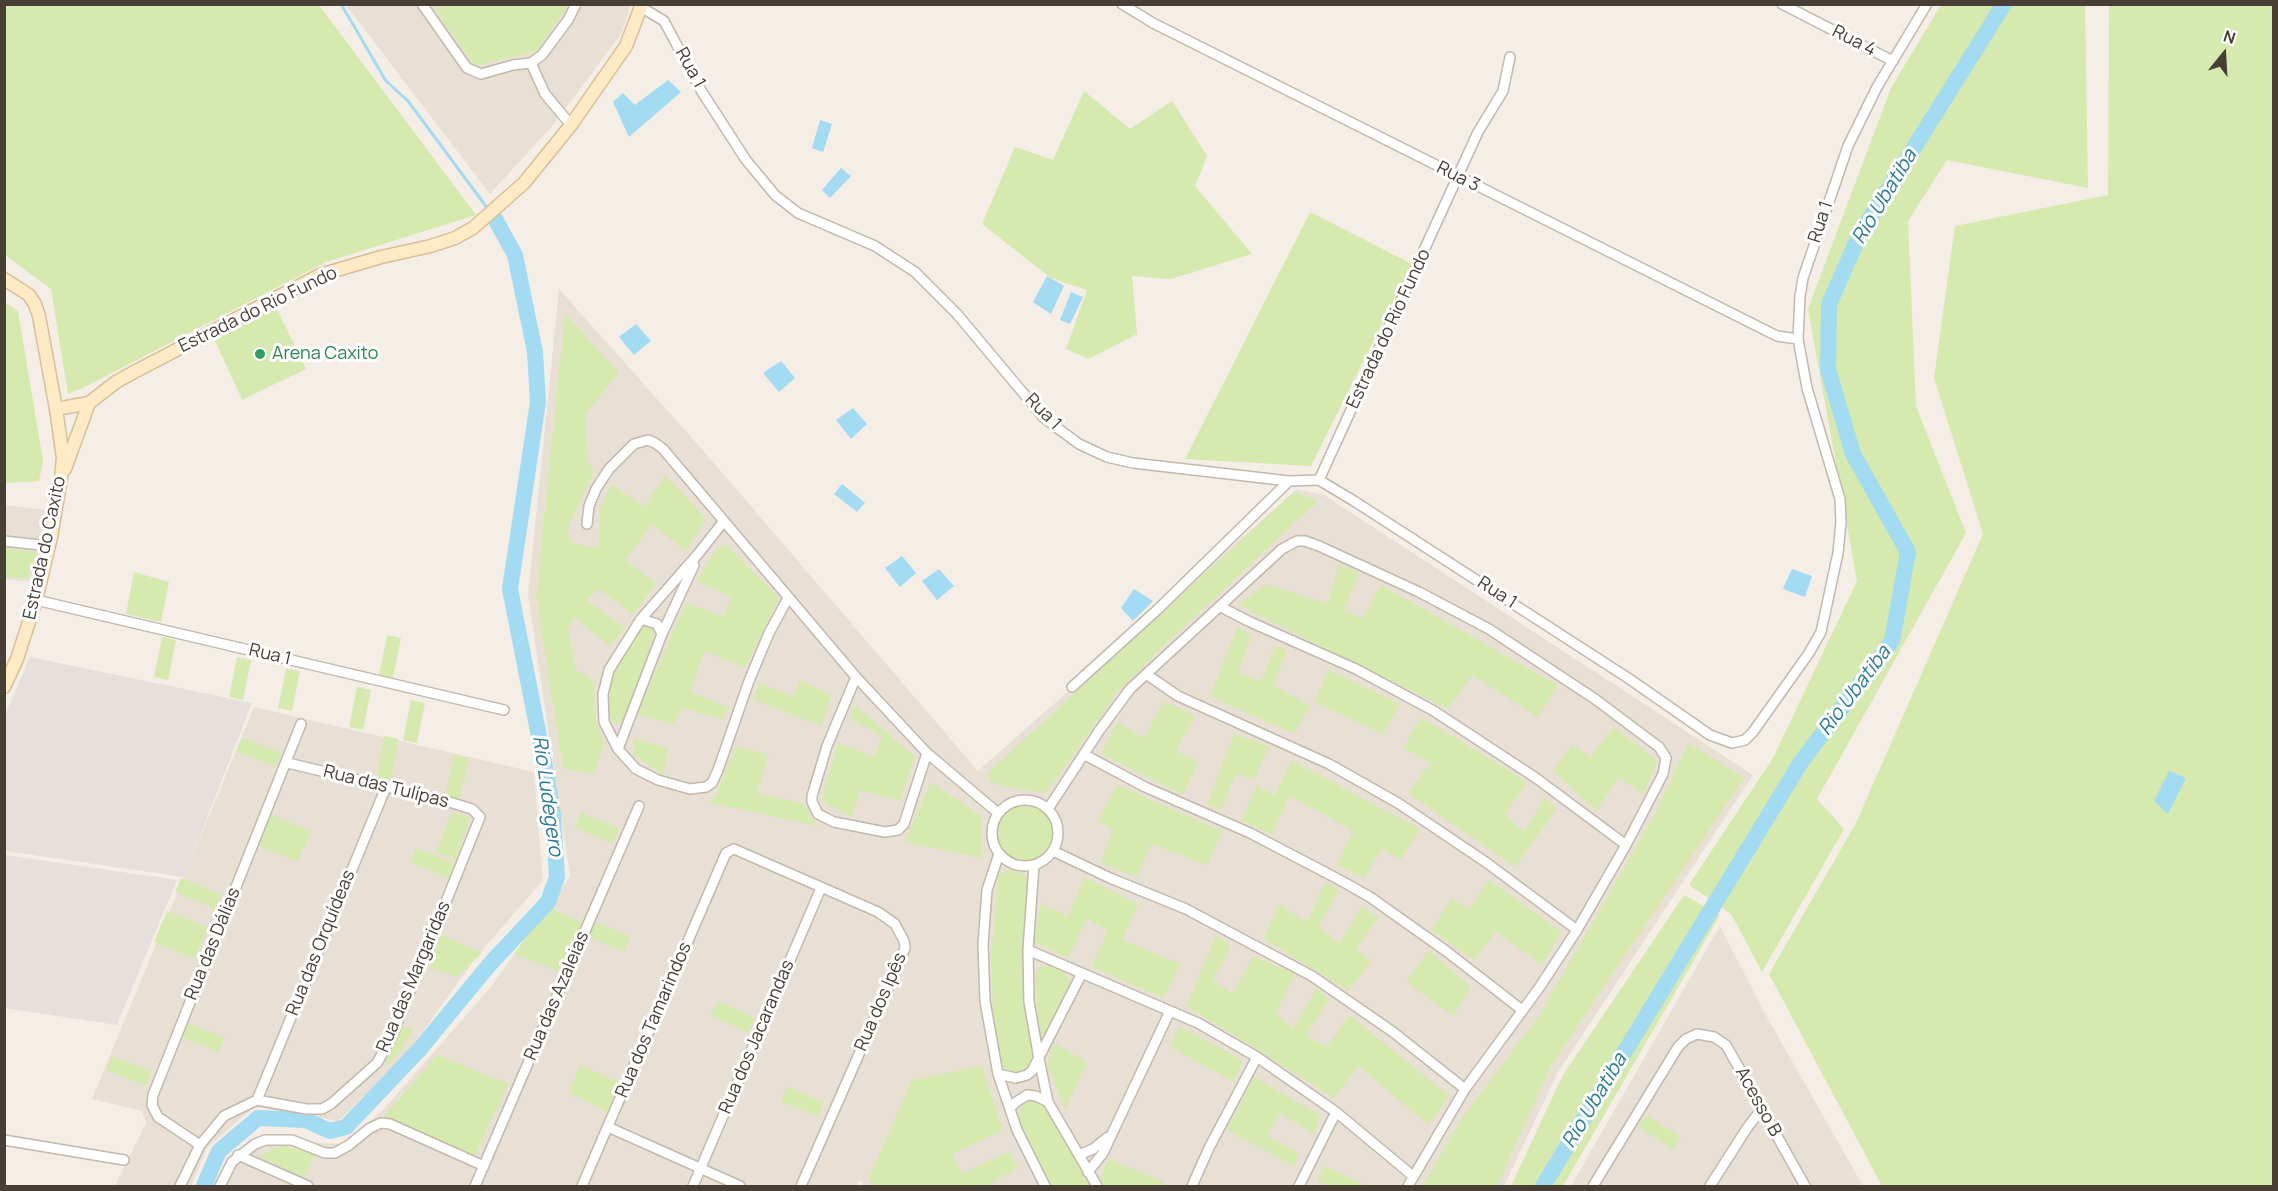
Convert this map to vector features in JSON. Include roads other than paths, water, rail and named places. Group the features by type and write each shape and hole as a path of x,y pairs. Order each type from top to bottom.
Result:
{"street":[{"path":"422,4 467,68 481,74 513,64 531,63 548,48 568,20 576,4"},
{"name":"Rua 3","path":"1122,4 1164,28 1776,336 1798,339"},
{"name":"Rua 4","path":"1782,4 1893,61"},
{"name":"Rua 1","path":"641,6 664,21 708,102 746,160 775,195 798,213 875,246 915,272 957,314 1044,418 1063,433 1095,452 1133,463 1288,481 1319,480 1628,678 1710,735 1723,741 1737,742 1745,740 1753,732 1817,640 1825,617 1838,553 1841,522 1840,499 1807,388 1798,339 1800,296 1803,278 1848,146 1863,113 1927,4"},
{"name":"Estrada do Rio Fundo","path":"56,409 89,403 116,382 321,275 381,257 445,242 464,234 499,207 524,183 571,125 626,46 641,6"},
{"name":"Estrada do Rio Fundo","path":"1319,480 1478,132 1503,91 1510,57"},
{"path":"531,63 545,94 571,125"},
{"name":"Estrada do Caxito","path":"4,279 29,295 35,304 62,443 61,478 49,546 36,600 20,650 4,687"},
{"path":"61,478 89,403"},
{"path":"587,524 593,498 609,469 634,444 648,440 663,449 856,677 927,753 998,813"},
{"path":"1072,687 1157,610 1288,481"},
{"path":"724,520 641,620 609,670 603,694 604,722 618,749 636,769 658,780 690,789 706,787 712,783 748,681 769,633 788,598"},
{"path":"4,541 49,546"},
{"path":"1048,809 1099,731 1130,689 1282,549 1291,543 1305,541 1419,592 1489,629 1595,699 1664,753 1666,758 1663,774 1626,845 1577,930 1466,1089 1408,1186"},
{"path":"618,749 662,634 698,554"},
{"name":"Rua 1","path":"36,600 504,710"},
{"path":"1221,607 1356,669 1434,711 1536,778 1626,845"},
{"path":"641,620 657,624 662,634"},
{"path":"1146,674 1178,696 1329,764 1398,803 1487,862 1577,930"},
{"path":"856,677 827,746 812,796 812,802 818,814 834,822 885,832 898,830 904,824 927,753"},
{"path":"604,722 617,730 627,726"},
{"name":"Rua das Dálias","path":"200,1144 158,1117 152,1105 155,1085 302,724"},
{"path":"1085,755 1145,787 1221,819 1300,858 1370,897 1446,951 1522,1010"},
{"name":"Rua das Tulípas","path":"288,763 464,806 472,809 480,817"},
{"name":"Rua das Orquídeas","path":"257,1100 386,787"},
{"path":"1028,800 1048,809 1059,829 1058,841 1048,857 1034,865 1015,865 999,854 994,845 993,823 998,813 1006,805 1028,800"},
{"name":"Rua das Azaleias","path":"475,1186 639,806"},
{"name":"Rua das Margaridas","path":"257,1100 316,1110 322,1109 331,1104 377,1063 392,1036 480,817"},
{"name":"Rua dos Ipês","path":"726,853 730,849 737,850 887,917 901,933 905,948 801,1186"},
{"path":"1053,851 1110,878 1186,909 1312,976 1393,1032 1466,1089"},
{"name":"Rua dos Tamarindos","path":"582,1186 726,853"},
{"path":"999,854 987,890 983,944 985,1000 998,1074 1017,1130 1045,1186"},
{"path":"1034,865 1028,950 1029,1002 1039,1059 1048,1102 1097,1186"},
{"name":"Rua dos Jacarandas","path":"693,1186 821,888"},
{"path":"1028,950 1198,1023 1257,1057 1336,1112 1413,1176"},
{"path":"998,1074 1009,1078 1027,1076 1039,1059 1082,973"},
{"path":"1088,1172 1103,1153 1170,1011"},
{"name":"Acesso B","path":"1593,1186 1678,1047 1686,1039 1697,1034 1714,1037 1726,1045 1805,1186"},
{"path":"1192,1186 1209,1148 1257,1057"},
{"path":"1010,1108 1028,1095 1048,1102"},
{"path":"180,1186 200,1144 224,1116 257,1100"},
{"path":"1710,1186 1761,1110"},
{"path":"1299,1186 1336,1112"},
{"path":"220,1186 238,1155 265,1140 277,1138 292,1140 325,1153 335,1153 376,1124 386,1123 484,1166"},
{"path":"608,1127 740,1186"},
{"path":"1079,1155 1093,1149 1111,1133"},
{"path":"4,1140 124,1160"},
{"path":"238,1155 308,1186"}],"water":[{"path":"668,80 681,92 629,137 613,102 623,93 635,105"},
{"path":"820,120 832,124 823,152 812,148"},
{"path":"841,168 851,176 830,198 822,190"},
{"path":"1047,276 1064,286 1051,314 1033,302"},
{"path":"1071,292 1083,297 1070,324 1060,320"},
{"path":"636,324 651,341 634,355 619,337"},
{"path":"781,361 795,378 779,392 763,373"},
{"path":"853,408 867,424 851,439 836,420"},
{"path":"842,484 865,503 857,512 834,494"},
{"path":"902,556 916,573 900,587 885,568"},
{"path":"939,569 954,586 937,600 922,581"},
{"path":"1792,569 1812,576 1805,597 1783,589"},
{"path":"1134,589 1153,601 1133,621 1121,608"},
{"path":"2169,771 2186,778 2168,814 2154,801"}],"waterway":[{"path":"341,4 386,81 408,101 488,209"},
{"name":"Rio Ubatiba","path":"1543,1186 1801,762 1892,641 1908,552 1853,454 1828,369 1829,304 1860,234 2004,4"},
{"name":"Rio Ludegero","path":"204,1186 219,1151 258,1118 305,1120 330,1131 346,1127 419,1050 490,964 548,902 557,877 553,815 546,772 510,589 538,402 535,352 515,255 494,217"}],"place":[{"name":"Arena Caxito","path":"260,354"}]}
